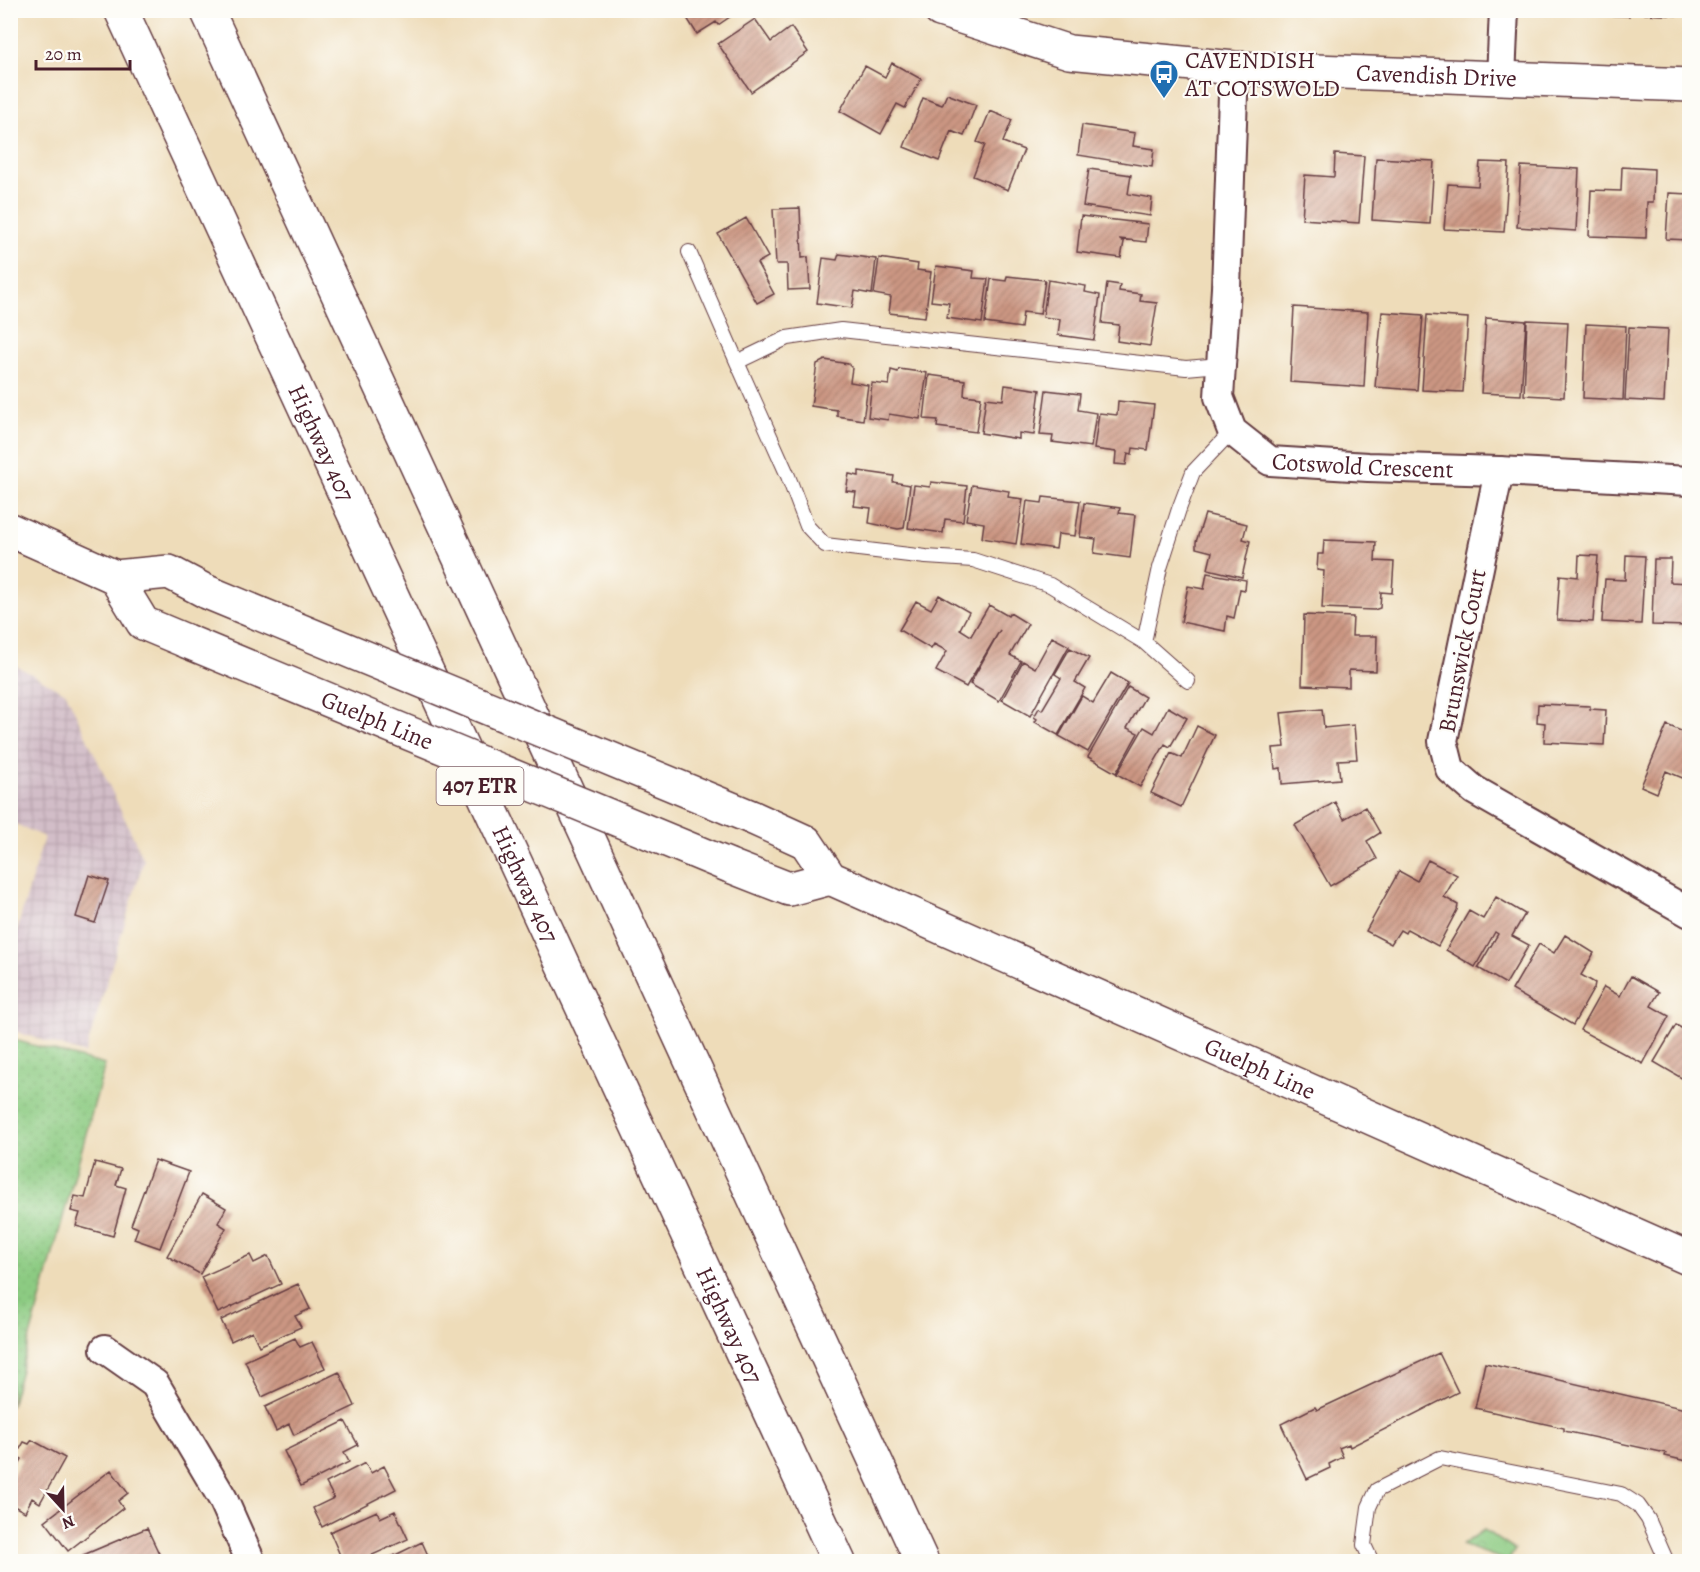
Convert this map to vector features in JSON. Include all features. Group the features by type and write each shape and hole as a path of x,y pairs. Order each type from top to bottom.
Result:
{"main road":[{"name":"Highway 407","path":"121,10 839,1562"},
{"name":"407 ETR","path":"207,10 922,1562"},
{"name":"Cavendish Drive","path":"940,10 1069,52 1234,68 1689,85"},
{"path":"10,530 115,577 169,572 207,592 751,817 806,842 830,878"},
{"name":"Guelph Line","path":"115,577 143,622 186,641 789,889 830,878 1689,1259"}],"street":[{"path":"1501,78 1504,10"},
{"path":"1232,431 1219,397 1234,68"},
{"name":"Cotswold Crescent","path":"1232,431 1269,461 1689,481"},
{"name":"Brunswick Court","path":"1499,471 1443,741 1450,769 1474,790 1689,913"},
{"path":"105,1349 155,1384 223,1498 251,1562"}],"lane":[{"path":"689,252 788,476 807,526 825,545 973,560 1050,585 1144,642 1188,681"},
{"path":"737,362 787,338 841,330 1174,366 1220,365"},
{"path":"1144,642 1160,568 1193,472 1232,431"},
{"path":"1372,1562 1364,1545 1369,1507 1377,1490 1440,1458 1621,1494 1638,1505 1648,1519 1667,1562"}],"shaded area":[{"path":"11,663 66,693 144,860 85,1054 11,1030 11,950 44,837 11,822"}],"green space":[{"path":"10,1039 105,1065 11,1406"},
{"path":"1484,1530 1515,1550 1508,1561 1462,1545"}],"building":[{"path":"682,10 740,10 718,25 716,22 697,34"},
{"path":"1599,10 1629,10 1629,16 1599,15"},
{"path":"1646,10 1686,10 1685,16 1645,14"},
{"path":"755,19 771,42 791,27 808,52 751,92 718,44"},
{"path":"892,63 921,79 905,108 897,104 881,134 840,111 865,66 885,77"},
{"path":"947,94 976,105 964,136 951,131 939,161 904,147 923,98 942,105"},
{"path":"990,111 1012,120 1003,142 1024,150 1008,190 973,176 985,145 977,142"},
{"path":"1082,125 1135,133 1133,146 1154,149 1152,167 1078,155"},
{"path":"1335,154 1364,156 1359,223 1302,219 1305,175 1334,177"},
{"path":"1376,158 1434,161 1430,224 1372,220"},
{"path":"1480,162 1509,163 1504,232 1444,229 1448,184 1478,186"},
{"path":"1521,166 1579,169 1576,231 1517,227"},
{"path":"1622,167 1654,169 1653,202 1647,202 1646,238 1589,236 1591,190 1621,191"},
{"path":"1089,169 1131,175 1128,194 1152,198 1150,216 1083,206"},
{"path":"1669,193 1690,194 1690,240 1666,239"},
{"path":"800,208 802,258 808,257 810,289 788,290 787,264 776,264 773,209"},
{"path":"1081,216 1148,224 1146,242 1120,239 1124,242 1121,258 1077,252"},
{"path":"746,218 768,257 757,263 774,294 757,303 718,234"},
{"path":"839,254 876,259 872,294 855,291 852,308 817,303 823,258 837,260"},
{"path":"879,258 918,264 917,270 931,272 925,317 889,313 891,297 874,294"},
{"path":"936,266 974,271 973,278 988,279 982,323 947,318 949,303 931,301"},
{"path":"1007,276 1045,280 1040,314 1023,312 1021,328 985,323 991,279 1006,281"},
{"path":"1048,280 1086,286 1085,292 1100,295 1094,340 1058,335 1060,319 1043,317"},
{"path":"1107,283 1120,285 1119,291 1141,294 1140,301 1157,303 1150,346 1117,341 1119,325 1102,323"},
{"path":"1294,307 1368,312 1364,387 1290,382"},
{"path":"1382,312 1423,315 1417,390 1375,387"},
{"path":"1427,315 1468,318 1463,392 1422,390"},
{"path":"1486,318 1526,321 1521,395 1481,393"},
{"path":"1527,320 1568,322 1564,397 1524,395"},
{"path":"1586,324 1626,326 1623,400 1583,398"},
{"path":"1629,327 1668,329 1664,402 1625,400"},
{"path":"1688,330 1690,331 1690,403 1684,403"},
{"path":"825,360 848,364 852,368 850,382 868,385 863,420 837,416 837,410 811,406 817,364"},
{"path":"899,369 927,373 920,419 889,414 888,420 868,417 872,383 889,385 891,370 898,372"},
{"path":"929,375 965,380 964,395 981,397 976,432 937,427 938,420 924,419"},
{"path":"1005,385 1040,390 1034,435 1019,433 1019,439 981,433 986,398 1003,400"},
{"path":"1046,390 1080,394 1078,410 1096,413 1091,447 1052,442 1053,436 1040,435"},
{"path":"1118,401 1154,405 1148,450 1133,448 1132,454 1128,453 1126,465 1115,464 1116,452 1094,449 1099,413 1117,415"},
{"path":"859,471 894,476 893,482 910,485 904,528 898,529 869,523 871,508 854,506 856,492 846,491 849,474 859,476"},
{"path":"931,482 967,486 963,521 945,519 943,533 908,528 914,485 930,487"},
{"path":"972,485 1009,491 1008,497 1023,499 1016,544 982,538 984,523 966,520"},
{"path":"1043,497 1080,501 1075,536 1058,534 1056,549 1021,544 1027,501 1042,503"},
{"path":"1084,503 1120,508 1119,513 1135,515 1130,558 1094,553 1096,539 1080,537"},
{"path":"1205,514 1247,524 1243,539 1250,541 1242,577 1208,569 1212,552 1196,548"},
{"path":"1324,540 1376,542 1375,561 1394,562 1392,593 1381,592 1380,608 1374,610 1322,608 1324,571 1317,570 1318,554 1323,554"},
{"path":"1579,555 1598,556 1593,622 1557,620 1560,575 1578,577"},
{"path":"1626,555 1645,556 1641,624 1602,622 1605,579 1625,580"},
{"path":"1654,559 1671,559 1670,582 1689,583 1688,626 1652,625"},
{"path":"1207,573 1246,580 1245,590 1240,589 1234,618 1227,616 1225,631 1181,622 1188,586 1204,589"},
{"path":"939,595 969,612 960,629 971,636 989,605 1008,616 1010,613 1028,624 1010,655 1021,661 999,701 970,684 1000,630 966,687 936,671 947,651 934,644 931,649 899,630 916,601 931,609"},
{"path":"1304,615 1353,617 1352,636 1377,636 1376,671 1349,670 1349,687 1302,685"},
{"path":"1052,637 1069,646 1030,716 1002,700 1023,661 1035,668"},
{"path":"1070,648 1089,658 1075,682 1085,688 1058,735 1035,722 1037,719 1034,717 1039,708 1042,710 1061,678 1055,674"},
{"path":"1111,673 1128,683 1088,752 1059,736 1082,696 1093,703"},
{"path":"1128,687 1145,697 1127,728 1138,733 1116,773 1088,757"},
{"path":"1538,704 1590,706 1590,709 1606,710 1604,745 1544,742 1545,723 1537,722"},
{"path":"1168,707 1187,718 1170,747 1165,744 1140,787 1117,774 1144,727 1154,733"},
{"path":"1322,709 1324,728 1354,725 1357,759 1338,760 1340,779 1282,784 1281,768 1275,769 1273,748 1285,747 1281,713"},
{"path":"1667,725 1690,735 1690,768 1685,779 1666,771 1657,793 1641,786"},
{"path":"1197,726 1215,735 1181,807 1151,793 1171,753 1182,758"},
{"path":"1335,802 1344,819 1365,807 1380,833 1367,841 1377,859 1330,886 1295,825"},
{"path":"1428,860 1457,875 1444,897 1458,905 1457,910 1438,946 1407,929 1405,933 1400,930 1391,944 1366,931 1399,871 1417,881"},
{"path":"89,875 109,881 95,923 76,917"},
{"path":"1496,897 1525,914 1512,936 1529,945 1506,984 1478,968 1498,934 1495,932 1475,967 1446,950 1469,911 1483,919"},
{"path":"1565,935 1594,953 1581,975 1595,983 1594,988 1573,1025 1512,990 1539,944 1554,953"},
{"path":"1631,976 1659,992 1651,1006 1669,1016 1643,1064 1580,1030 1604,987 1620,996"},
{"path":"1676,1025 1690,1033 1690,1083 1654,1062"},
{"path":"155,1160 189,1172 160,1248 134,1239 138,1228 131,1225"},
{"path":"95,1162 121,1169 116,1185 126,1188 113,1236 76,1226 80,1213 71,1211 75,1196 85,1198"},
{"path":"202,1194 226,1208 218,1223 226,1228 200,1274 167,1256"},
{"path":"250,1255 254,1263 268,1256 281,1284 218,1313 201,1277"},
{"path":"298,1284 310,1309 295,1316 301,1327 259,1346 252,1331 231,1341 221,1320"},
{"path":"295,1338 300,1347 312,1342 325,1368 262,1397 245,1361"},
{"path":"1439,1353 1458,1392 1350,1447 1349,1444 1339,1448 1343,1457 1329,1464 1330,1468 1307,1479 1281,1424 1315,1407 1317,1410"},
{"path":"1485,1363 1690,1410 1690,1448 1686,1461 1665,1456 1666,1453 1564,1431 1564,1428 1475,1408"},
{"path":"339,1372 355,1406 294,1435 289,1424 276,1431 265,1407"},
{"path":"345,1421 358,1445 344,1452 349,1462 301,1486 284,1451"},
{"path":"32,1440 65,1458 40,1503 32,1498 25,1512 10,1504 10,1480 22,1459 16,1456 24,1442 29,1444"},
{"path":"365,1463 371,1473 384,1466 396,1489 322,1527 313,1508 334,1498 326,1483"},
{"path":"111,1470 128,1493 118,1501 123,1508 68,1551 45,1521"},
{"path":"377,1511 380,1518 395,1511 408,1539 357,1562 343,1562 330,1532"},
{"path":"147,1528 163,1562 84,1562 81,1556"},
{"path":"422,1542 431,1562 381,1562"}],"place":[{"name":"CAVENDISH AT COTSWOLD","path":"1164,100"}]}
